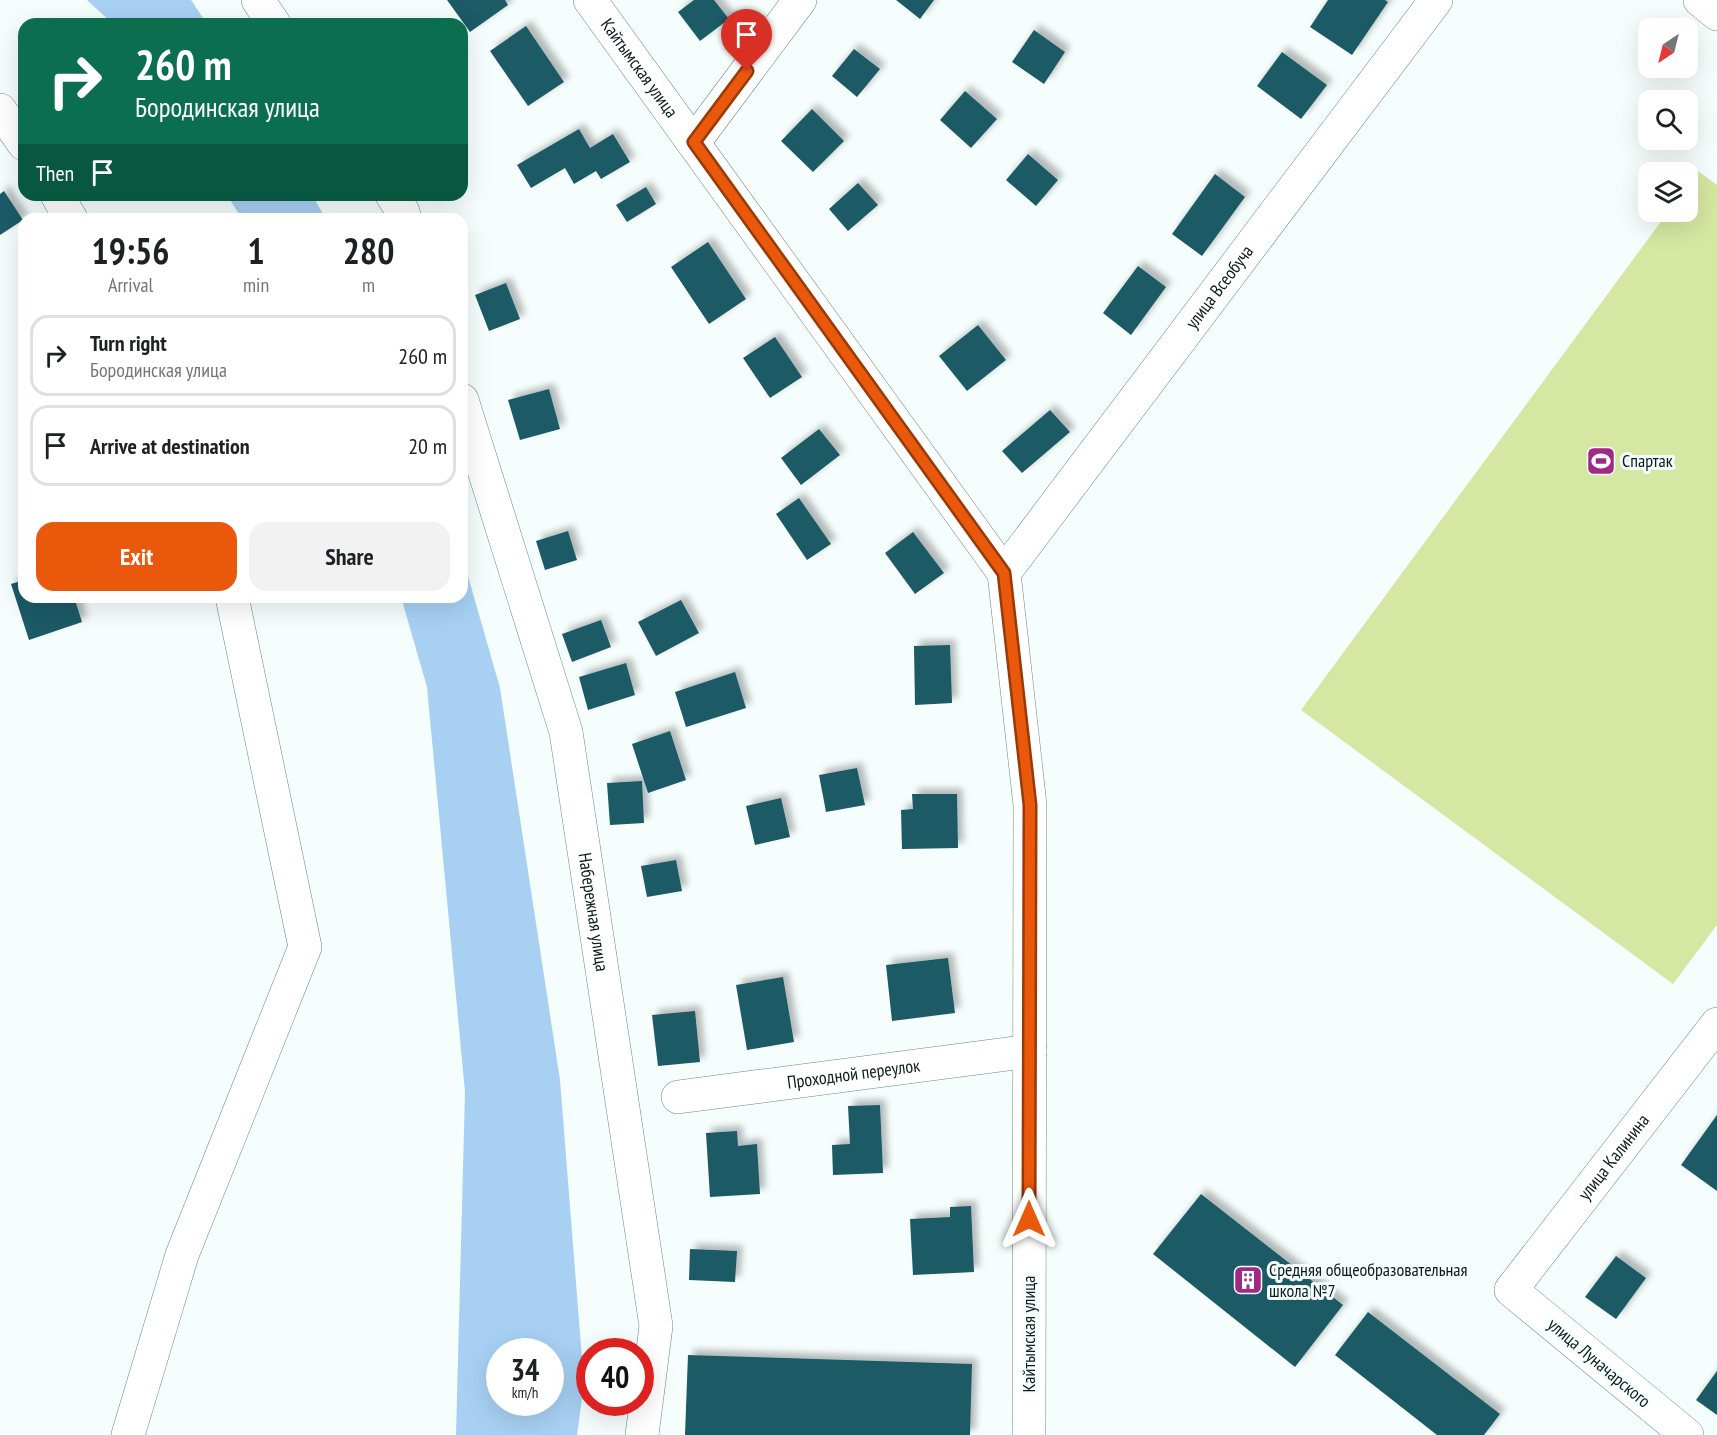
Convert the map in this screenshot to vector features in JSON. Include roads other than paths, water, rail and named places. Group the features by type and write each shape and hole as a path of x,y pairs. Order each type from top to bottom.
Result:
{"street":[{"path":"258,0 270,18"},
{"name":"Кайтымская улица","path":"590,0 1004,573 1030,805 1029,1435"},
{"path":"694,142 800,0"},
{"name":"улица Всеобуча","path":"1004,573 1436,0"},
{"path":"1700,0 1717,14"},
{"path":"0,110 18,136"},
{"name":"Набережная улица","path":"468,419 566,732 656,1326 642,1435"},
{"path":"128,1435 182,1255 304,947 233,603"},
{"name":"улица Калинина","path":"1511,1290 1717,1024"},
{"name":"Проходной переулок","path":"678,1097 1030,1052"},
{"name":"улица Луначарского","path":"1511,1290 1687,1435"}],"water":[{"path":"87,0 191,0 203,18 106,18"},
{"path":"231,201 316,201 322,213 238,213"},
{"path":"468,576 500,688 560,1080 580,1338 576,1338 576,1416 580,1416 577,1435 456,1435 465,1092 427,687 403,603 468,603"}],"place":[{"name":"Спартак","path":"1601,461"},
{"name":"Средняя общеобразовательная школа №7","path":"1248,1280"}]}
